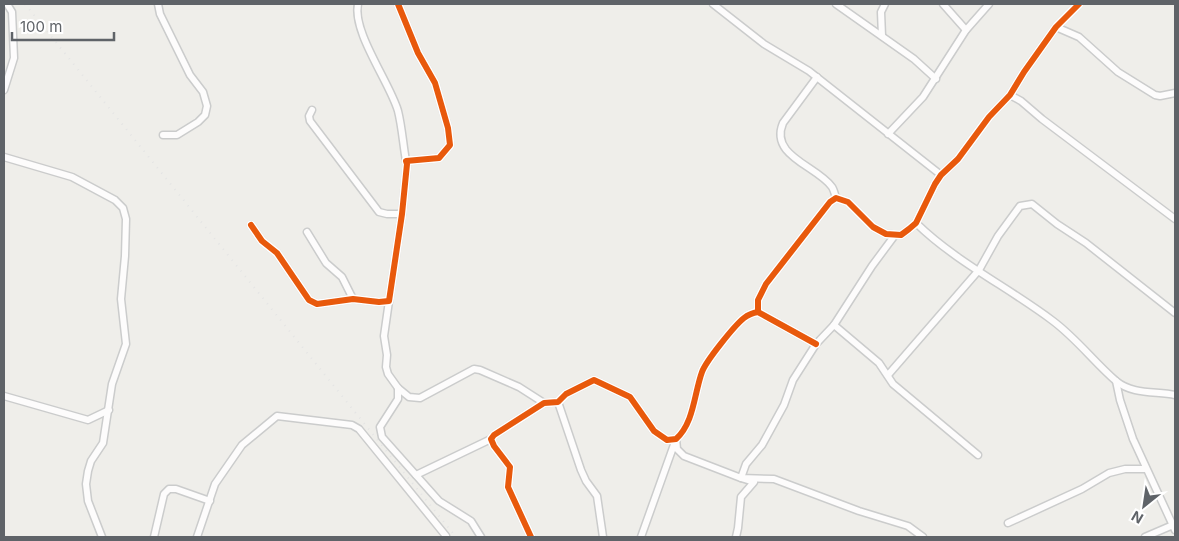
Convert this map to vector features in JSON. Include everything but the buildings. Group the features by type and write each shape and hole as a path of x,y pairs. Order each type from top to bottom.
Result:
{"street":[{"path":"5,4 12,12"},
{"path":"4,90 14,58 12,12 15,4"},
{"path":"158,4 160,14 190,75 203,92 207,106 205,115 198,122 177,135 163,135"},
{"path":"358,4 357,20 397,110 407,164 402,214 384,336 387,355 386,367 398,388 408,397 420,398 474,369 519,387 544,403"},
{"path":"398,4 418,53 435,82 448,128 450,145 439,158 406,161"},
{"path":"713,4 764,44 817,78 941,175"},
{"path":"836,4 914,59 936,79"},
{"path":"882,36 884,4"},
{"path":"943,4 966,30"},
{"path":"888,134 923,97 966,30 990,4"},
{"path":"836,198 848,202 855,207 873,227 886,234 901,235 916,223 941,175 958,159 989,117 1010,95 1056,27 1079,4"},
{"path":"1056,27 1079,37 1118,72 1155,95 1175,93"},
{"path":"817,78 783,123 780,137 782,144 797,160 822,176 833,188 836,198"},
{"path":"1010,95 1021,101 1042,119 1175,219"},
{"path":"312,110 308,116 310,122 379,212 402,214"},
{"path":"4,157 72,177 115,200 123,208 126,218 121,299 126,344 112,384 103,443 91,461 86,484 88,501 102,537"},
{"path":"758,312 758,300 766,284 830,202 836,198"},
{"path":"888,375 979,270 998,236 1020,206 1032,204 1057,224 1086,243 1175,313"},
{"path":"916,223 946,250 979,270 1069,333 1116,381 1143,392 1175,395"},
{"path":"251,225 262,241 277,253 309,300 317,304 353,298 379,302 389,301"},
{"path":"307,232 326,263 342,277 353,298"},
{"path":"741,478 746,464 762,445 784,405 793,380 816,344 834,325 872,266 895,235"},
{"path":"641,537 676,439 685,428 702,370 743,319 750,314 758,312 816,344"},
{"path":"834,325 879,363 894,384 911,400 925,409 931,417 978,455"},
{"path":"416,475 491,440 494,434 544,403 558,402 566,394 594,380 630,397 654,431 667,440 676,439"},
{"path":"1116,381 1133,439 1174,528 1145,537"},
{"path":"398,388 398,399 380,427 382,438 439,500 471,521 481,537"},
{"path":"4,396 88,420 109,410"},
{"path":"558,402 586,481 597,496 603,537"},
{"path":"197,537 215,484 242,445 276,416 352,425 359,429 446,536"},
{"path":"676,439 677,449 684,456 754,482 741,497 736,537"},
{"path":"491,440 510,467 508,487 531,537"},
{"path":"1008,522 1082,489 1109,473 1125,468 1146,469"},
{"path":"741,478 774,479 859,511 908,526 923,537"},
{"path":"154,537 164,494 169,489 176,489 210,501"}],"railway":[{"path":"25,4 456,537"}],"cycle path":[{"path":"251,225 262,241 277,253 309,300 317,304 353,299 379,302 389,301 402,214 406,161 439,158 450,145 448,128 435,83 418,53 398,4"},
{"path":"758,312 758,300 766,284 830,202 836,198 848,202 873,227 886,234 901,235 916,223 941,175 958,159 989,117 1010,95 1056,27 1079,4"},
{"path":"531,537 508,487 510,467 494,446 491,439 494,435 544,403 558,402 566,394 594,380 630,397 654,431 667,440 676,439 687,425 702,372 714,352 739,322 746,317 758,312 816,344"}]}
